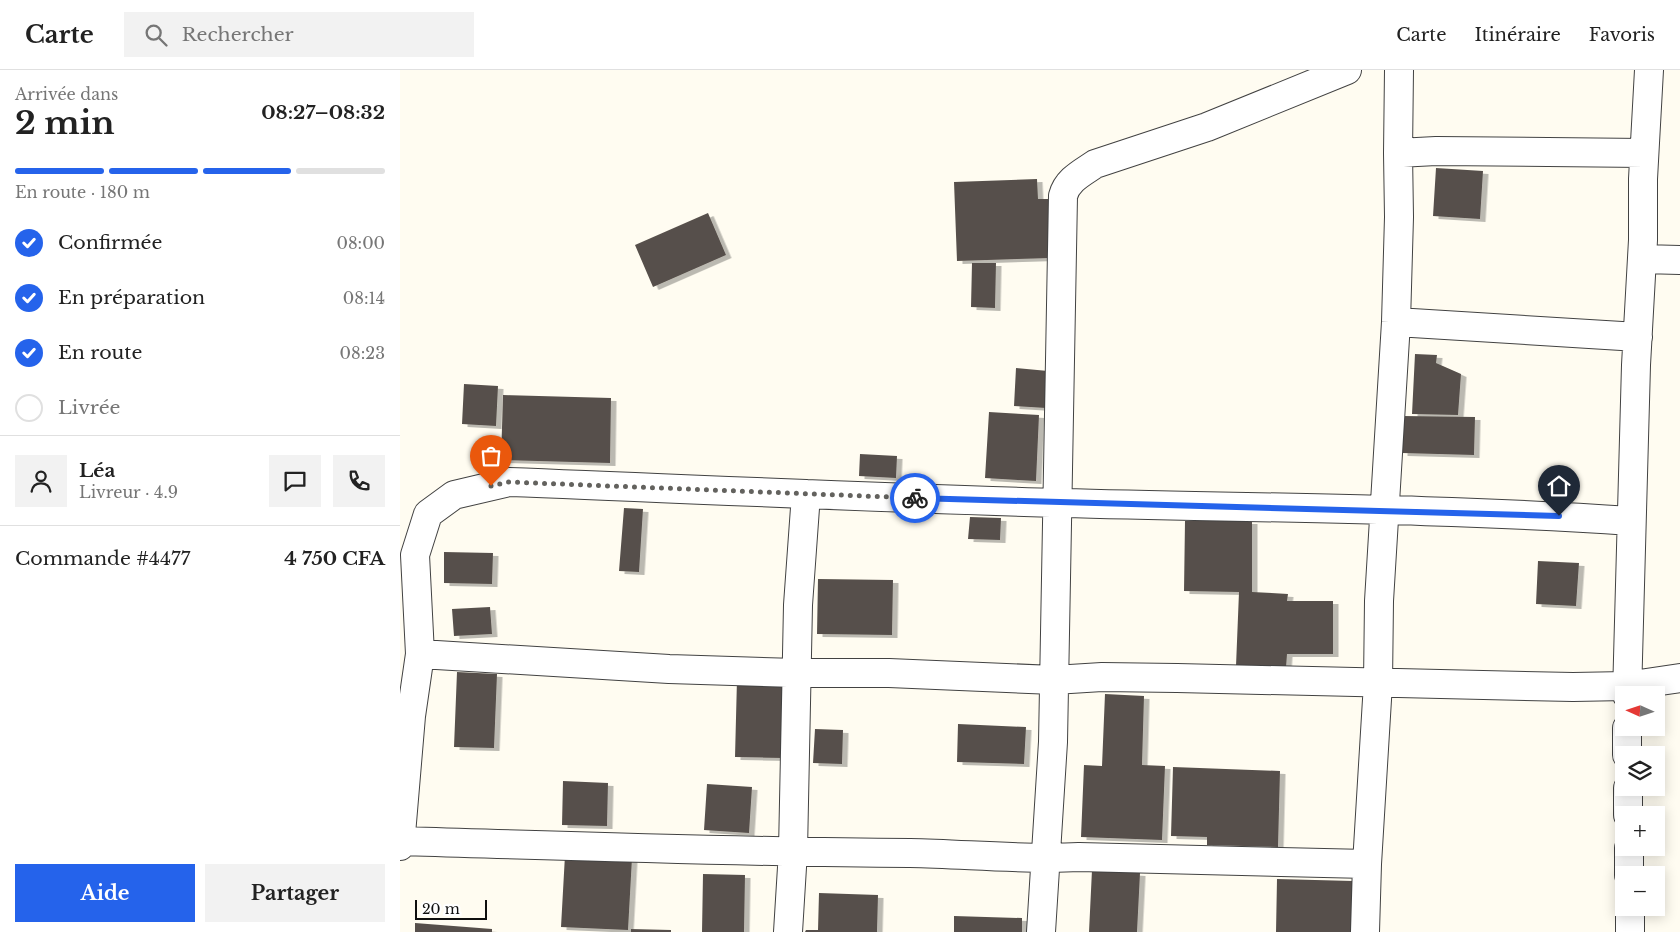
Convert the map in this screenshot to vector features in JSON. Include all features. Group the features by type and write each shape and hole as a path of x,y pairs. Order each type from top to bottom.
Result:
{"street":[{"path":"1042,932 1053,742 1063,206 1065,187 1078,175 1095,164 1207,127 1347,70"},
{"path":"1365,932 1367,864 1378,683 1379,602 1396,322 1399,217 1399,70"},
{"path":"1626,686 1648,70"},
{"path":"1398,152 1644,154"},
{"path":"1642,259 1680,260"},
{"path":"1396,322 1638,337"},
{"path":"400,846 411,716 420,654 415,555 428,514 454,495 509,482 1058,503 1559,516 1632,521"},
{"path":"788,932 792,851 798,605 806,494"},
{"path":"420,654 619,667 796,673 889,673 1054,680 1102,677 1615,689"},
{"path":"1644,686 1680,678"},
{"path":"400,840 960,854 1046,859 1079,857 1367,864"},
{"path":"1630,916 1630,932"}],"building":[{"path":"1436,168 1483,171 1480,219 1433,216"},
{"path":"1037,179 1038,199 1049,199 1051,258 957,261 954,182"},
{"path":"708,213 726,255 653,287 635,245"},
{"path":"972,263 996,263 995,308 971,307"},
{"path":"1415,354 1437,355 1436,363 1461,374 1458,415 1412,414"},
{"path":"1016,368 1048,371 1046,408 1014,406"},
{"path":"464,384 498,386 496,426 462,424"},
{"path":"503,395 611,398 610,463 501,460"},
{"path":"989,412 1039,415 1036,481 985,478"},
{"path":"1403,416 1475,417 1474,455 1402,453"},
{"path":"860,454 897,456 896,478 859,476"},
{"path":"624,508 643,509 639,572 619,571"},
{"path":"970,517 1001,518 1000,540 968,539"},
{"path":"1185,521 1252,521 1252,592 1288,594 1287,601 1333,601 1333,654 1287,654 1286,668 1236,666 1239,592 1184,591"},
{"path":"444,552 493,553 492,584 444,583"},
{"path":"1538,561 1579,563 1576,606 1536,604"},
{"path":"818,579 893,580 892,635 817,634"},
{"path":"490,607 492,634 454,636 452,609"},
{"path":"457,672 497,674 494,748 454,747"},
{"path":"737,679 785,681 783,758 735,757"},
{"path":"1105,694 1144,696 1142,765 1165,766 1162,840 1081,837 1084,765 1102,766"},
{"path":"958,724 1026,727 1024,764 957,762"},
{"path":"815,729 843,730 842,764 813,763"},
{"path":"1173,767 1280,771 1278,847 1207,845 1207,837 1171,836"},
{"path":"563,781 608,783 607,826 562,825"},
{"path":"707,784 752,787 749,833 704,830"},
{"path":"565,855 632,858 628,930 561,927"},
{"path":"1092,870 1140,873 1137,932 1089,932"},
{"path":"703,874 745,875 744,932 702,932"},
{"path":"1277,879 1353,881 1352,932 1276,932"},
{"path":"819,893 878,895 877,932 805,932 806,930 818,930"},
{"path":"954,916 1022,918 1022,932 954,932"},
{"path":"415,923 492,929 492,932 415,932"},
{"path":"631,929 671,930 671,932 631,932"}],"way so far":[{"path":"491,486 509,482 915,498"}],"route":[{"path":"915,498 1559,516"}]}
